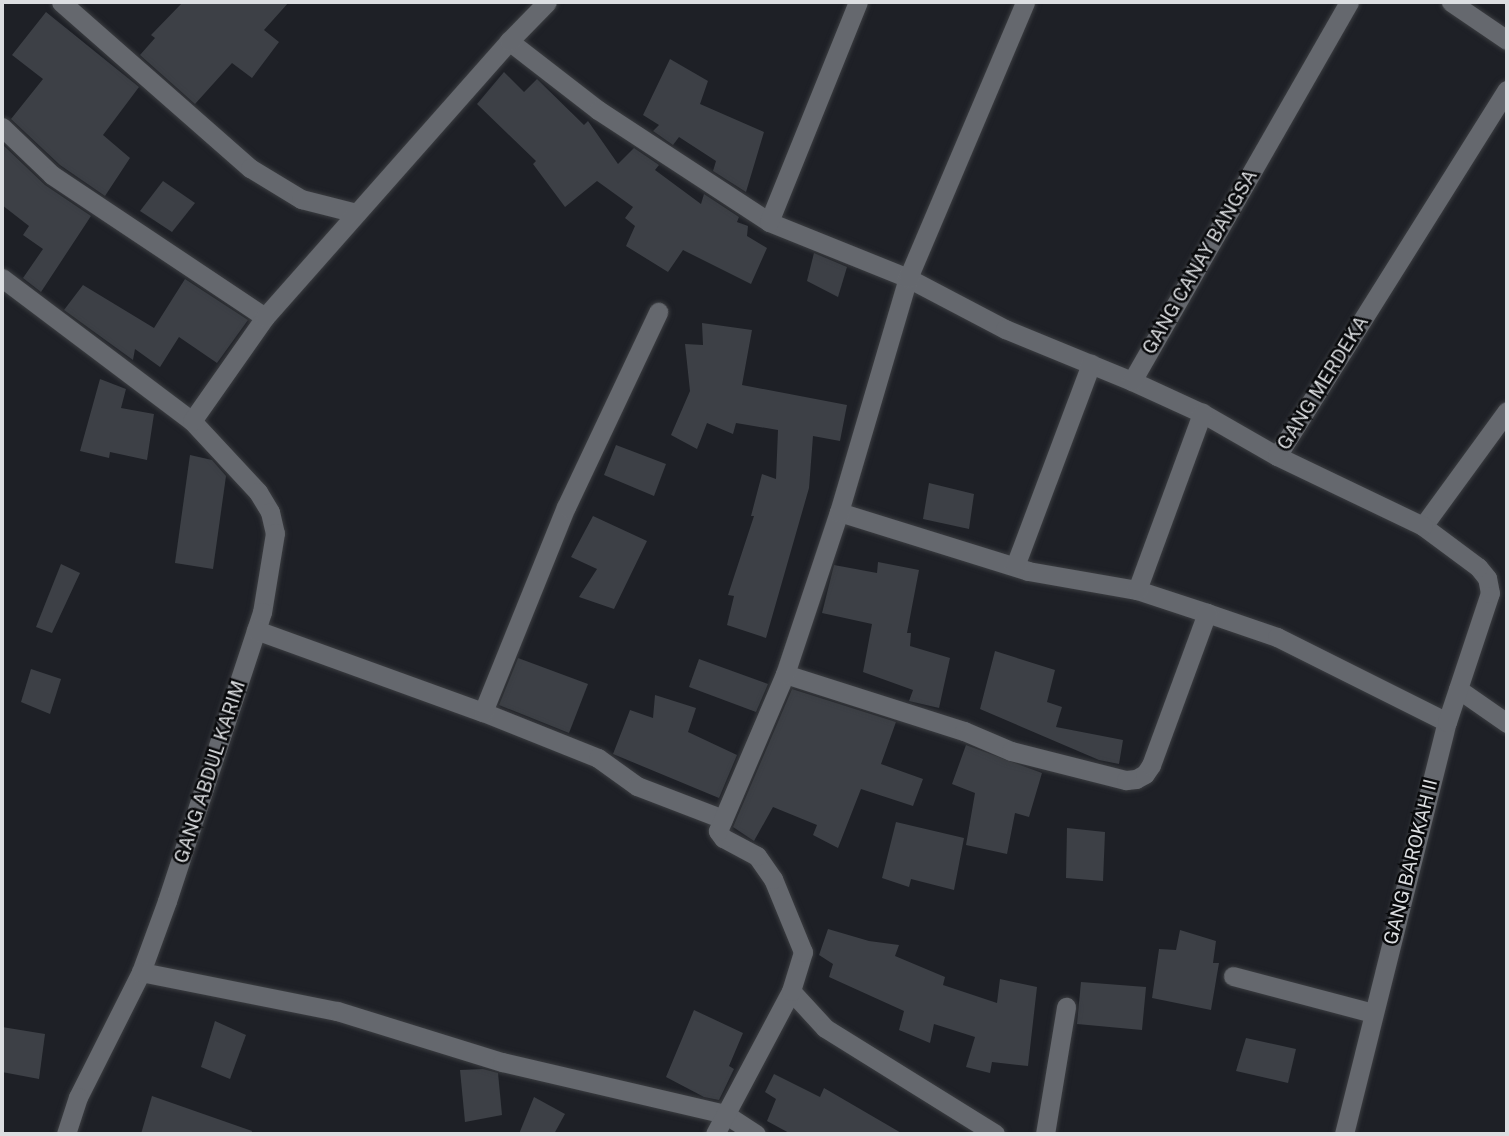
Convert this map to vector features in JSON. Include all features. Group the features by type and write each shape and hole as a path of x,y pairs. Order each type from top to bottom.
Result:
{"street":[{"path":"192,421 265,317 509,41 547,2"},
{"path":"769,222 858,2"},
{"path":"715,1134 790,991 803,952 774,879 757,856 723,838 718,831 785,674 839,512 908,278 1025,2"},
{"name":"GANG CANAY BANGSA","path":"1132,381 1349,2"},
{"path":"1451,2 1507,40"},
{"path":"64,3 250,168 301,199 356,213"},
{"path":"509,41 598,110 769,222 908,278 1005,329 1132,381 1202,414 1277,456"},
{"name":"GANG MERDEKA","path":"1490,593 1487,578 1478,567 1423,526 1277,456 1507,90"},
{"path":"2,127 52,175 265,317"},
{"name":"GANG ABDUL KARIM","path":"2,278 192,421 258,492 270,512 275,533 256,630 141,972 78,1097 66,1134"},
{"path":"483,712 566,507 658,312"},
{"path":"1015,566 1091,364"},
{"path":"1423,526 1507,411"},
{"path":"1137,590 1202,414"},
{"path":"839,512 1027,571 1137,590 1277,637 1447,722"},
{"name":"GANG BAROKAH II","path":"1344,1134 1447,722 1490,593"},
{"path":"785,674 964,731 1011,751 1126,780 1136,779 1145,774 1151,765 1207,613"},
{"path":"256,630 483,712 598,758 637,786 723,819"},
{"path":"1458,689 1507,723"},
{"path":"141,972 337,1011 502,1062 726,1114 756,1134"},
{"path":"1233,976 1373,1013"},
{"path":"790,991 825,1028 995,1134"},
{"path":"1045,1134 1066,1007"}],"building":[{"path":"183,2 289,2 264,30 279,42 252,78 232,63 195,104 140,55 155,38 151,35"},
{"path":"46,12 139,87 103,135 130,158 105,196 60,165 11,119 43,79 12,55"},
{"path":"670,59 708,81 700,104 764,132 746,192 713,171 716,161 679,137 673,145 653,131 659,125 643,115"},
{"path":"504,72 524,92 537,79 584,125 588,121 618,164 634,148 659,165 655,170 701,204 704,194 739,217 737,222 748,226 747,236 767,248 751,284 683,250 668,272 626,246 635,226 625,218 633,207 597,181 565,207 533,164 536,161 477,104"},
{"path":"2,144 45,185 91,216 41,292 23,278 43,249 23,235 29,226 2,205"},
{"path":"163,181 195,203 172,232 140,211"},
{"path":"814,253 847,267 838,297 807,281"},
{"path":"185,279 248,320 217,363 179,337 160,367 135,349 133,360 64,310 83,285 154,328"},
{"path":"702,323 752,330 742,385 847,405 840,441 813,436 809,488 766,638 727,625 734,596 728,595 754,516 751,516 762,474 776,479 778,430 736,423 733,434 707,423 697,449 671,435 690,391 685,344 703,345"},
{"path":"100,379 126,389 121,408 154,414 147,460 110,452 109,458 80,451"},
{"path":"616,445 666,464 654,496 604,475"},
{"path":"190,455 212,460 226,476 213,569 175,563"},
{"path":"929,483 974,494 969,529 923,519"},
{"path":"593,516 647,541 614,609 579,597 597,569 571,557"},
{"path":"878,562 919,570 907,633 911,633 910,646 950,658 939,708 909,701 913,690 863,672 872,624 822,613 834,565 877,573"},
{"path":"61,564 80,573 52,633 36,627"},
{"path":"995,651 1055,670 1047,702 1062,707 1056,727 1123,740 1119,764 1099,760 980,709"},
{"path":"518,658 588,684 569,733 499,705"},
{"path":"699,659 768,684 756,712 689,687"},
{"path":"31,669 61,679 50,714 21,702"},
{"path":"792,689 896,722 881,764 923,779 913,806 861,789 838,848 813,835 817,825 773,807 754,841 733,827"},
{"path":"655,695 696,708 688,732 737,755 719,798 613,754 630,710 653,718"},
{"path":"966,745 1042,773 1029,817 1015,813 1007,854 966,845 975,793 952,784"},
{"path":"896,822 964,838 954,890 911,879 909,887 882,878"},
{"path":"1067,828 1105,832 1103,881 1066,878"},
{"path":"828,929 869,941 899,945 895,956 945,977 943,985 997,1003 1000,979 1037,987 1028,1066 992,1062 990,1073 966,1067 975,1037 934,1024 930,1043 899,1030 904,1011 829,977 833,964 819,955"},
{"path":"1180,930 1216,941 1213,963 1219,963 1211,1010 1152,998 1159,949 1176,950"},
{"path":"1081,982 1146,987 1142,1030 1077,1024"},
{"path":"694,1010 743,1033 729,1066 734,1069 719,1100 704,1097 666,1077"},
{"path":"215,1021 246,1035 230,1079 201,1067"},
{"path":"2,1027 45,1034 39,1079 2,1072"},
{"path":"1246,1038 1296,1049 1288,1083 1236,1071"},
{"path":"483,1069 498,1073 502,1115 465,1122 460,1070"},
{"path":"774,1074 820,1097 824,1088 903,1134 791,1134 767,1121 776,1099 765,1092"},
{"path":"152,1096 252,1131 251,1134 141,1134"},
{"path":"534,1097 565,1114 554,1134 519,1134"}]}
